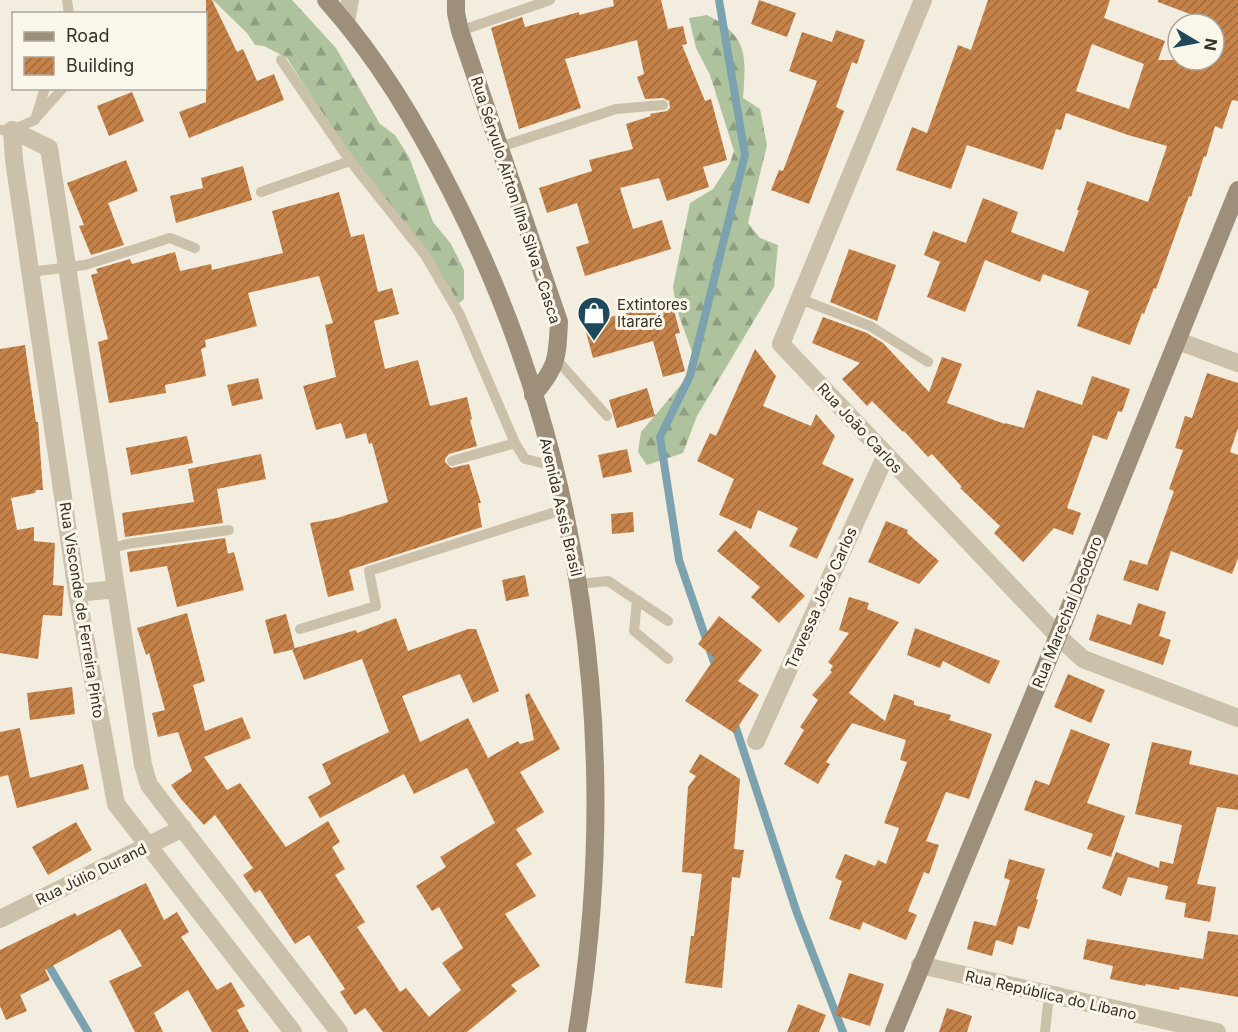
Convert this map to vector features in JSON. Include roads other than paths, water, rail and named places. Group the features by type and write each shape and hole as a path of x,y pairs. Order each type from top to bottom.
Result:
{"street":[{"name":"Avenida Assis Brasil","path":"326,0 346,22 391,84 423,137 468,224 507,317 555,466 579,584 592,713 596,818 588,948 577,1032"},
{"path":"346,22 350,0"},
{"name":"Rua Sérvulo Airton Ilha Silva - Casca","path":"456,0 460,31 559,322 557,360 546,380 533,395"},
{"name":"Rua João Carlos","path":"923,0 781,344 1058,636 1083,659 1238,718"},
{"path":"6,130 49,148 143,765 149,785 339,1032"},
{"name":"Rua Visconde de Ferreira Pinto","path":"6,130 14,160 77,593 116,804 294,1032"},
{"name":"Rua Marechal Deodoro","path":"894,1032 1058,636 1238,190"},
{"path":"1178,341 1238,363"},
{"name":"Travessa João Carlos","path":"756,741 886,455"},
{"path":"77,593 116,589"},
{"name":"Rua Júlio Durand","path":"0,919 183,828"},
{"name":"Rua República do Líbano","path":"920,965 1217,1032"}],"lane":[{"path":"460,31 550,0"},
{"path":"281,60 350,161 425,255 460,315 514,443 525,459 555,466"},
{"path":"35,120 44,90"},
{"path":"6,130 35,120 61,90"},
{"path":"500,147 616,109 663,105"},
{"path":"261,192 350,161"},
{"path":"30,272 85,265 170,238 195,248"},
{"path":"800,299 870,326 928,362"},
{"path":"557,360 607,416"},
{"path":"452,461 514,443"},
{"path":"300,629 376,606 369,571 565,509"},
{"path":"110,549 127,544 229,530"},
{"path":"579,584 608,581 669,621"},
{"path":"638,600 634,631 668,659"},
{"path":"1045,1032 1049,994"}],"waterway":[{"path":"716,668 679,560 660,437 690,376 745,155 719,0"},
{"path":"734,722 797,913 843,1032"},
{"path":"46,961 88,1032"}],"place":[{"name":"Extintores Itararé","path":"594,342"}]}
